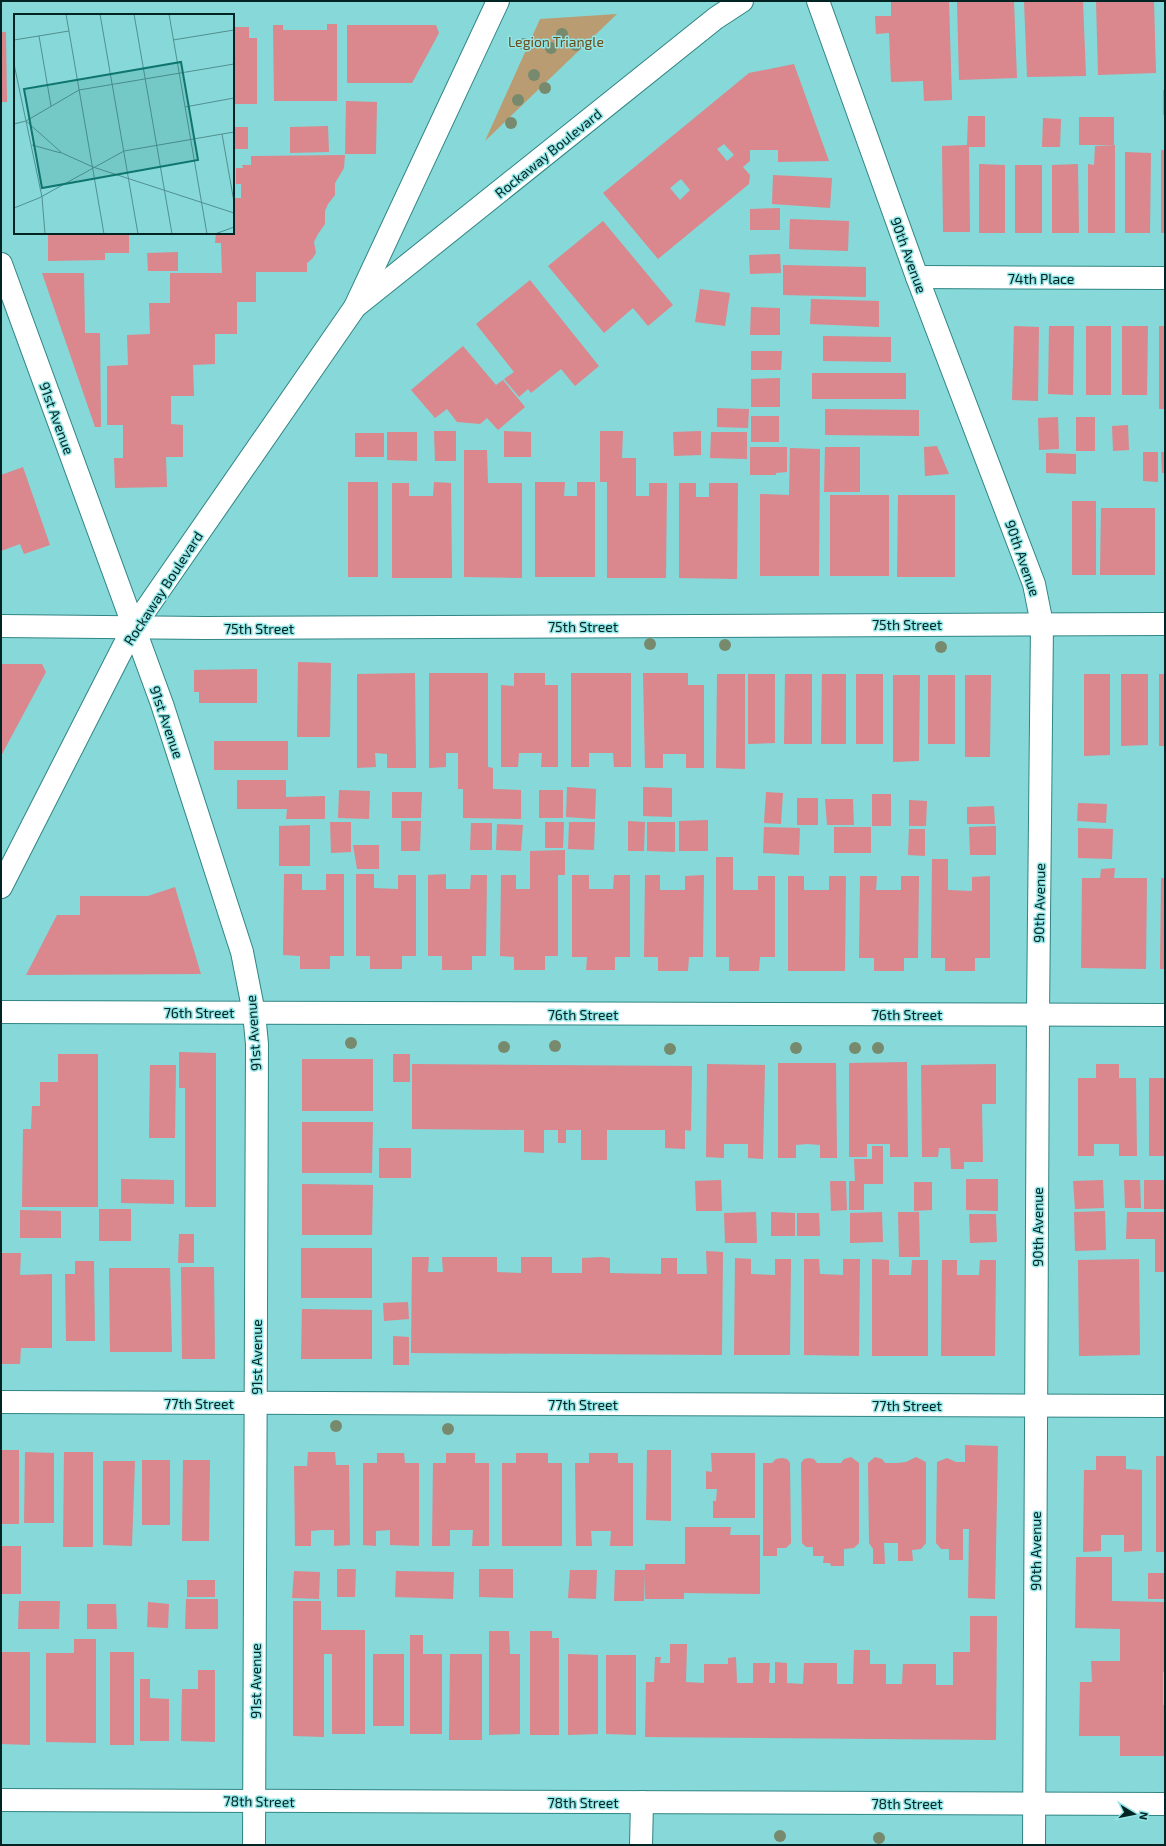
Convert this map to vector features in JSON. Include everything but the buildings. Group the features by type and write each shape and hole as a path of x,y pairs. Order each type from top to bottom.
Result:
{"street":[{"name":"Rockaway Boulevard","path":"1,887 133,628 355,307 498,1"},
{"name":"Rockaway Boulevard","path":"355,307 710,23 742,1"},
{"name":"90th Avenue","path":"818,1 917,277 1034,584 1042,624 1038,1015 1034,1845"},
{"name":"91st Avenue","path":"1,264 162,704 242,952 254,1013 256,1044 254,1845"},
{"name":"74th Place","path":"917,277 1165,278"},
{"name":"75th Street","path":"1,626 133,628 1165,624"},
{"name":"76th Street","path":"1,1012 1165,1015"},
{"name":"77th Street","path":"1,1402 1165,1406"},
{"name":"78th Street","path":"1,1800 1165,1804"},
{"path":"641,1845 642,1802"}],"green space":[{"name":"Legion Triangle","path":"617,14 485,141 540,19"}]}
